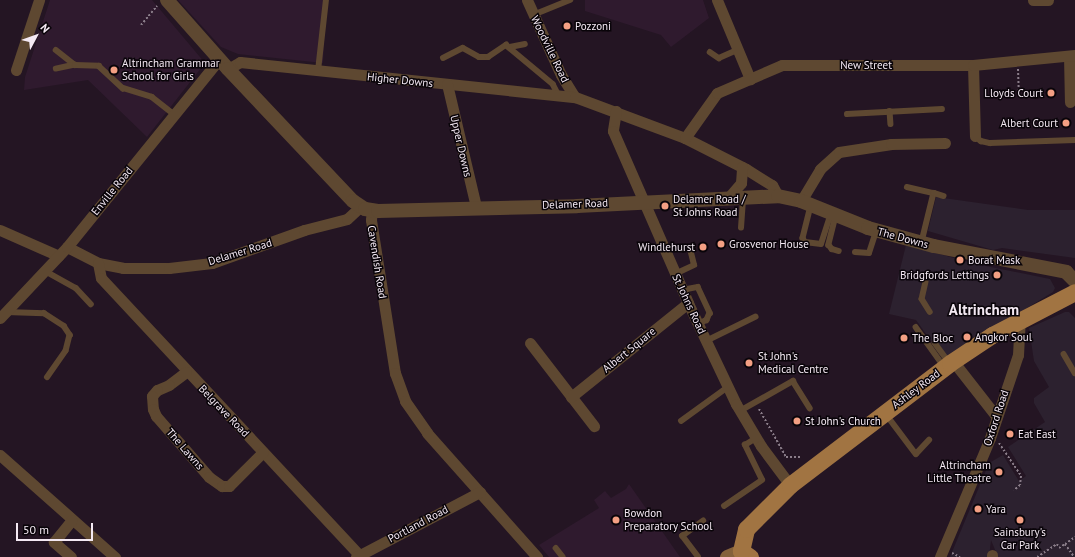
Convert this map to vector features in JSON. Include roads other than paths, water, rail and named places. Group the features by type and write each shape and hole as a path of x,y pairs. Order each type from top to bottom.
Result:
{"main road":[{"name":"Ashley Road","path":"739,555 749,524 790,486 884,412 949,364 1020,321 1075,292"}],"street":[{"path":"16,70 39,0"},
{"name":"Woodville Road","path":"527,0 561,75 575,97"},
{"path":"717,0 750,79"},
{"path":"1033,0 1048,0"},
{"path":"164,1 223,64 366,208"},
{"path":"1070,102 1072,55"},
{"name":"New Street","path":"685,138 717,93 782,65 974,65 1072,55"},
{"name":"Higher Downs","path":"223,64 240,62 318,72 575,97"},
{"name":"Enville Road","path":"3,315 67,247 176,115 223,64"},
{"path":"974,65 975,136"},
{"name":"Upper Downs","path":"447,84 476,207"},
{"path":"575,97 616,111 685,138 742,166 772,185 778,196"},
{"name":"St Johns Road","path":"616,111 613,131 642,201 698,325 740,411 756,438 790,486"},
{"path":"806,203 820,169 839,152 891,144 945,143"},
{"path":"728,198 741,183 742,166"},
{"name":"Delamer Road","path":"67,247 98,263 123,268 169,268 212,262 304,230 348,219 366,208 577,206 642,201 778,196"},
{"name":"The Downs","path":"778,196 806,203 876,231 929,248 1066,272 1075,281"},
{"name":"Cavendish Road","path":"366,208 371,220 394,373 405,401 427,433 537,557"},
{"path":"0,230 59,256"},
{"name":"Belgrave Road","path":"98,263 101,278 186,372 263,452 357,556"},
{"name":"Albert Square","path":"571,397 688,303"},
{"name":"Oxford Road","path":"940,557 990,438 1019,350 1020,321"},
{"path":"530,343 594,426"},
{"path":"949,364 996,416"},
{"name":"The Lawns","path":"186,372 169,385 157,390 152,396 153,409 156,416 209,477 222,486 229,486 263,452"},
{"path":"0,455 115,557"},
{"name":"Portland Road","path":"357,556 480,492"},
{"path":"71,557 54,542 72,520"}],"lane":[{"path":"318,72 326,0"},
{"path":"533,16 570,0"},
{"path":"443,58 463,48 484,58 491,56 501,46 510,47 525,44"},
{"path":"510,47 553,84 559,96"},
{"path":"56,50 75,65"},
{"path":"710,52 719,58 737,50"},
{"path":"56,69 75,65 99,66 123,88 150,96 176,115"},
{"path":"847,114 942,109"},
{"path":"890,111 890,124"},
{"path":"975,136 981,141 990,143 1075,140"},
{"path":"907,187 944,196"},
{"path":"929,248 934,193"},
{"path":"741,228 743,197"},
{"path":"806,203 803,238 805,242 822,244 833,215"},
{"path":"833,215 829,245 832,249 839,251"},
{"path":"855,252 869,253 876,231"},
{"path":"675,274 694,265 690,249"},
{"path":"45,271 76,288 91,304"},
{"path":"926,282 922,299 930,312"},
{"path":"682,290 694,286 698,287 710,313 707,320 698,325"},
{"path":"3,315 44,313 64,326 70,335 66,351 48,377"},
{"path":"706,341 755,317"},
{"path":"916,327 949,364"},
{"path":"935,343 949,364"},
{"path":"1064,354 1075,373"},
{"path":"740,411 793,381 810,408"},
{"path":"682,421 728,387"},
{"path":"884,412 916,454 929,440"},
{"path":"724,506 762,480 745,445 756,438"},
{"path":"698,557 682,536 703,521"},
{"path":"556,548 563,557"}],"place":[{"name":"Pozzoni","path":"567,26"},
{"name":"Altrincham Grammar School for Girls","path":"114,70"},
{"name":"Lloyds Court","path":"1051,93"},
{"name":"Albert Court","path":"1066,123"},
{"name":"Delamer Road / St Johns Road","path":"665,206"},
{"name":"Grosvenor House","path":"721,244"},
{"name":"Windlehurst","path":"703,247"},
{"name":"Borat Mask","path":"960,260"},
{"name":"Bridgfords Lettings","path":"997,275"},
{"name":"Angkor Soul","path":"967,337"},
{"name":"The Bloc","path":"904,338"},
{"name":"St John's Medical Centre","path":"749,363"},
{"name":"St John's Church","path":"797,421"},
{"name":"Eat East","path":"1010,434"},
{"name":"Altrincham Little Theatre","path":"999,472"},
{"name":"Yara","path":"978,509"},
{"name":"Bowdon Preparatory School","path":"616,520"},
{"name":"Sainsbury's Car Park","path":"1020,520"}],"district":[{"name":"Altrincham","path":"984,310"}]}
